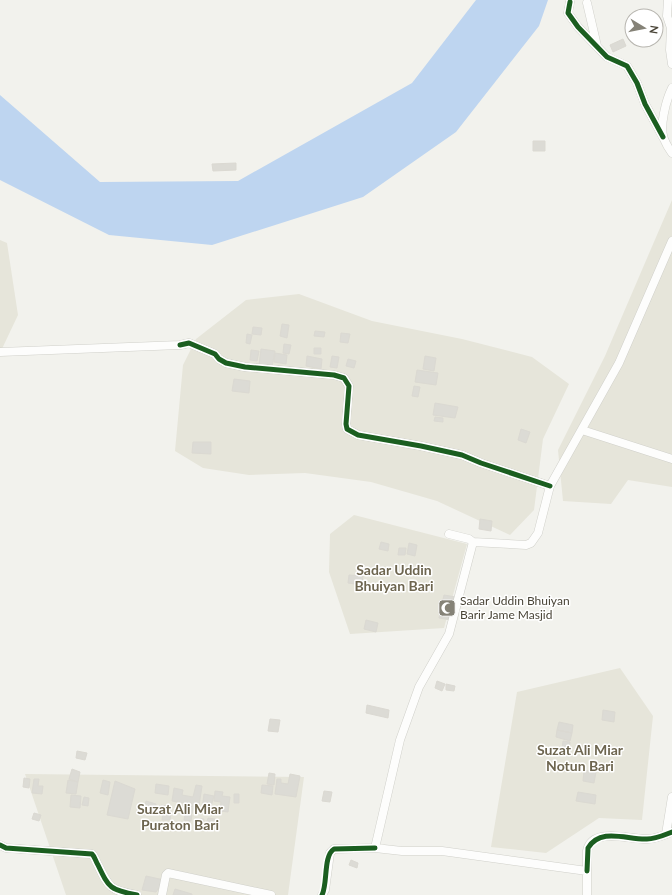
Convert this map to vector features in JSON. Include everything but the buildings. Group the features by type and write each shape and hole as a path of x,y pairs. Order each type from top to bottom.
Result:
{"street":[{"path":"668,0 668,16 671,28 670,50 672,64"},
{"path":"570,2 568,13 578,27 607,57 627,66 637,83 645,104 672,153"},
{"path":"587,3 597,47"},
{"path":"664,138 664,115 668,96 672,88"},
{"path":"449,534 469,539 473,542 526,545 531,543 538,533 550,486 619,363 672,240"},
{"path":"0,352 180,345 188,343 215,354 219,359 226,363 245,367 334,375 344,378 348,386 346,424 347,429 353,433 462,455 481,463 550,486"},
{"path":"582,430 672,459"},
{"path":"375,848 400,740 419,687 449,634 473,542"},
{"path":"587,895 588,848 599,837 610,836 647,839 669,833 672,797"},
{"path":"0,845 6,848 92,854 110,886 116,891 133,895"},
{"path":"322,895 325,890 329,856 334,849 375,848 402,851 442,850 587,871"},
{"path":"162,895 166,875 168,873 271,895"}],"shaded area":[{"path":"672,200 672,487 628,480 611,504 563,501 558,450 605,356"},
{"path":"0,240 7,243 18,315 0,353"},
{"path":"299,294 372,321 462,339 532,357 569,384 543,439 534,510 510,535 437,501 371,482 305,473 249,475 203,468 175,451 183,365 196,339 246,300"},
{"path":"354,515 467,544 444,628 350,634 329,572 330,534"},
{"path":"620,668 653,716 642,820 599,818 546,853 491,847 517,692"},
{"path":"25,774 304,777 288,895 66,895"}],"water":[{"path":"476,0 548,0 539,26 456,132 363,197 212,245 109,235 0,180 0,95 100,182 238,181 412,83"}],"cycle path":[{"path":"570,2 568,13 578,27 607,57 627,66 637,83 645,104 663,137"},
{"path":"180,345 189,343 215,354 219,359 226,363 245,367 334,375 344,378 349,386 346,424 347,429 358,435 462,455 481,463 550,486"},
{"path":"587,871 588,848 593,842 600,838 615,836 650,839 672,832"},
{"path":"0,845 6,848 92,854 105,879 112,887 137,895"},
{"path":"322,895 325,884 328,857 334,849 375,848"}],"place":[{"name":"Sadar Uddin Bhuiyan Barir Jame Masjid","path":"447,608"}],"district":[{"name":"Sadar Uddin Bhuiyan Bari","path":"394,578"},
{"name":"Suzat Ali Miar Notun Bari","path":"580,758"},
{"name":"Suzat Ali Miar Puraton Bari","path":"180,818"}]}
